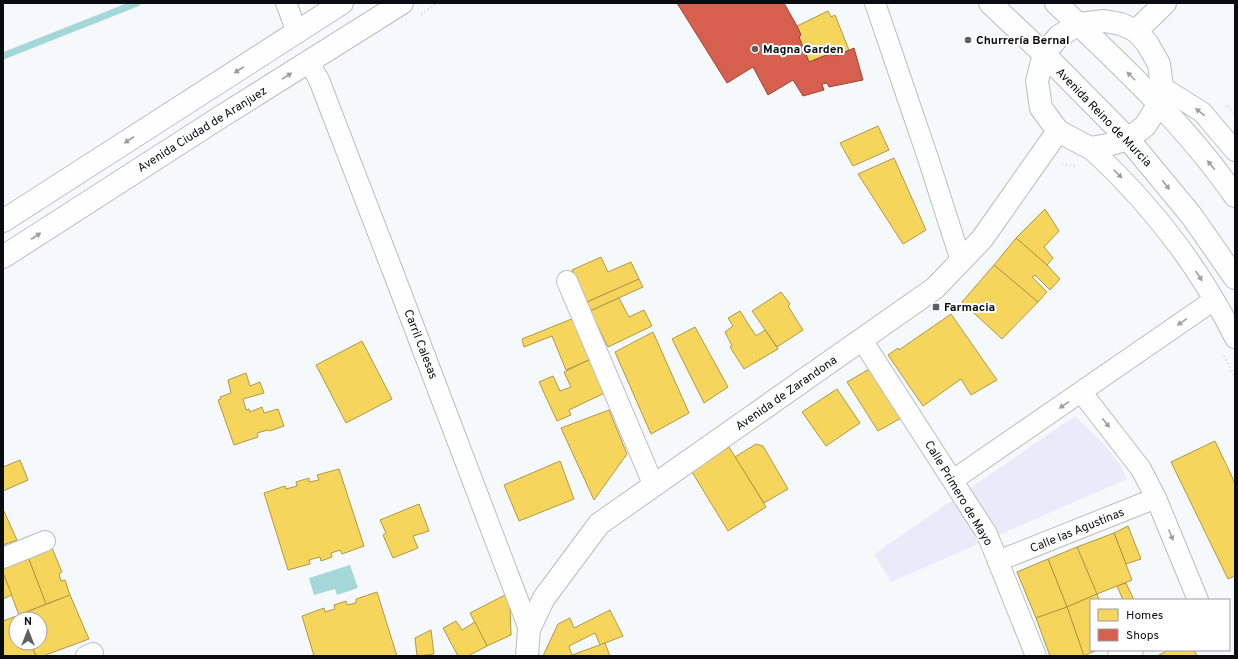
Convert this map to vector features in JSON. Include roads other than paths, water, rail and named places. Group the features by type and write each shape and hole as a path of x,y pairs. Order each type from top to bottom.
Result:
{"main road":[{"path":"3,221 342,3"},
{"name":"Avenida Ciudad de Aranjuez","path":"3,257 219,118 402,3"},
{"name":"Avenida Reino de Murcia","path":"990,3 1044,54 1128,139 1191,215 1235,278"},
{"path":"1056,3 1160,96 1189,137 1235,196"},
{"path":"1136,31 1165,3"},
{"path":"1104,21 1121,24 1136,31 1147,43 1159,64 1160,96 1145,126 1128,139 1108,145 1090,148 1058,131 1041,108 1036,81 1044,54 1059,36 1079,24 1104,21"},
{"name":"Avenida de Zarandona","path":"527,656 529,629 544,598 599,524 935,288 982,239 1058,131"}],"street":[{"path":"286,3 297,32"},
{"path":"875,3 962,261"},
{"name":"Carril Calesas","path":"309,62 319,80 529,629"},
{"path":"1160,96 1202,112 1235,151"},
{"path":"1090,148 1126,182 1171,235 1200,276 1235,338"},
{"path":"567,281 654,486"},
{"path":"953,480 1082,393 1214,300"},
{"name":"Calle Primero de Mayo","path":"862,340 987,534 1036,656"},
{"path":"1082,393 1140,469 1156,498 1198,599"},
{"name":"Calle las Agustinas","path":"998,561 1156,498"},
{"path":"3,558 45,541"},
{"path":"1118,656 1130,651"}],"water":[{"path":"350,565 358,588 337,595 335,589 314,595 309,578"}],"waterway":[{"path":"3,56 137,3"}],"place":[{"name":"Churrería Bernal","path":"968,40"},
{"name":"Magna Garden","path":"755,49"},
{"name":"Farmacia","path":"936,307"}]}
